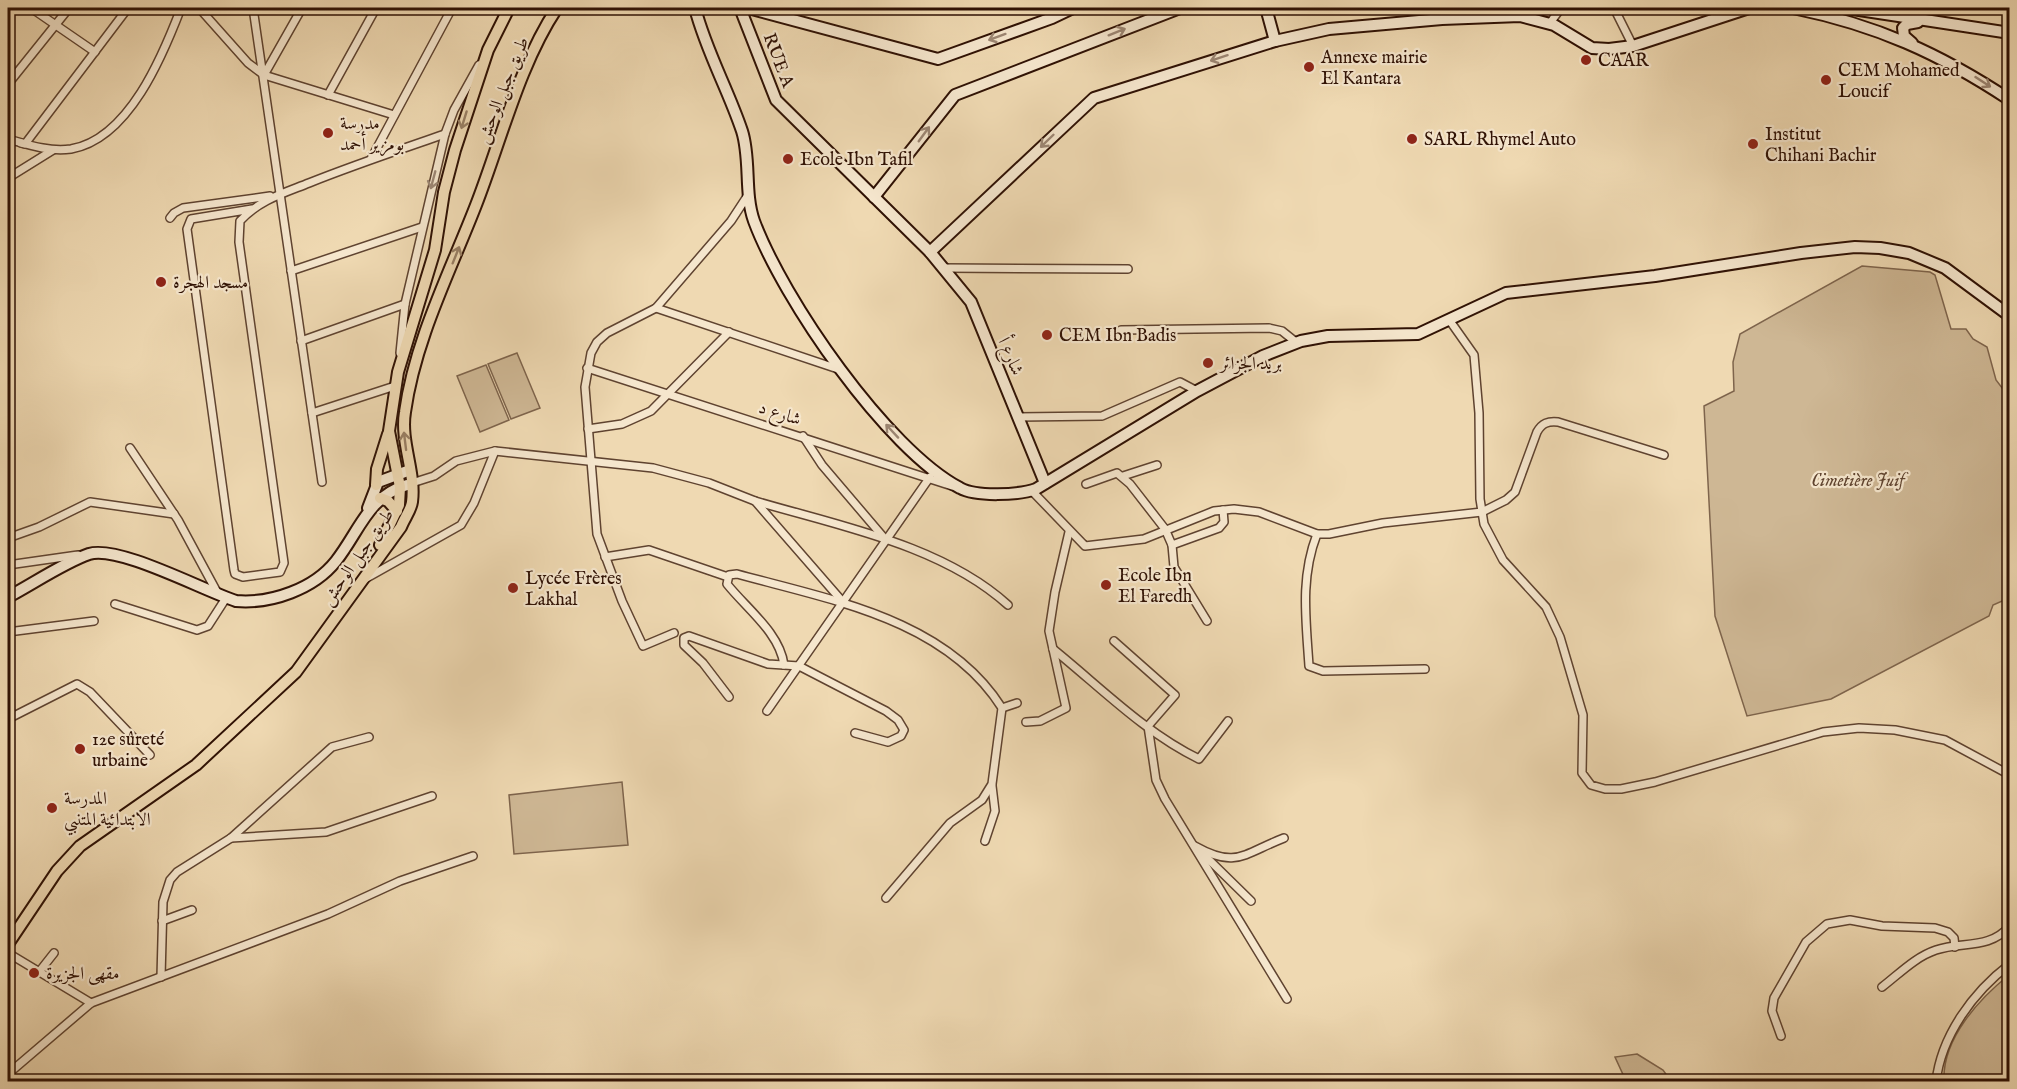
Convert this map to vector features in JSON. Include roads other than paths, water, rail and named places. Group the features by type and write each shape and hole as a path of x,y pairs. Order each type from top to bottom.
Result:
{"main road":[{"name":"طريق جبل الوحش","path":"398,372 435,250 444,192 455,150 488,50 509,8"},
{"name":"طريق جبل الوحش","path":"8,944 57,871 80,846 196,765 296,672 400,527 412,504 412,483 403,435 405,411 418,359 441,289 531,59 558,8"},
{"path":"695,8 701,32 742,132 753,218 770,257 803,314 883,422 932,475 962,490 1020,494 1031,490 1233,370 1297,343 1338,336 1400,337 1418,334 1506,293 1655,276 1855,247 1880,248 1929,260 1952,273 2010,316"},
{"name":"RUE A","path":"740,8 776,100 874,196"},
{"path":"748,8 938,58 1052,18 1073,8"},
{"path":"874,196 955,95 1180,8"},
{"path":"930,252 1094,98 1275,41 1329,29 1442,19 1520,16 1550,23 1592,48 1633,46 1749,8"},
{"path":"1793,8 1827,15 1915,45 1960,67 2010,100"},
{"path":"1846,8 2010,33"},
{"path":"1267,9 1275,41"},
{"path":"1915,45 1904,36 1903,28 1907,24 1924,21"},
{"name":"شارع أ","path":"874,196 930,252 971,302 1045,483"},
{"path":"367,514 389,431 398,372"},
{"path":"368,569 397,511 400,487 389,431"},
{"path":"376,485 396,474 410,470"},
{"path":"8,597 90,554 107,553 128,558 223,597 251,602 266,601 316,579 336,561 380,498 412,483"},
{"path":"380,498 388,501 397,511"}],"street":[{"path":"8,12 11,8"},
{"path":"31,8 95,52"},
{"path":"8,84 69,8"},
{"path":"25,144 128,8"},
{"path":"8,139 53,150 74,148 97,138 139,97 155,70 182,8"},
{"path":"199,8 248,63 264,75 394,115"},
{"path":"253,8 322,482"},
{"path":"264,75 302,8"},
{"path":"328,94 376,8"},
{"path":"371,159 452,8"},
{"path":"1267,9 1279,8"},
{"path":"1436,8 1442,19"},
{"path":"1458,18 1475,8"},
{"path":"1550,23 1561,8"},
{"path":"1614,8 1633,46"},
{"name":"طريق جبل الوحش","path":"398,372 405,304 445,134 454,110 488,50"},
{"path":"252,209 191,219 187,229 234,570 236,574 243,577 280,572 284,563 238,229 240,221 252,209 279,195 371,159 445,134"},
{"path":"8,178 53,150"},
{"path":"675,633 643,646 605,557 594,522 585,387 587,368 591,353 607,333 656,308 731,221 750,192"},
{"path":"170,218 183,208 279,195"},
{"path":"291,271 422,226"},
{"path":"944,268 1128,269"},
{"path":"301,341 405,304"},
{"path":"656,308 843,371"},
{"path":"1450,321 1474,355 1484,524 1503,560 1535,592 1560,637 1583,715 1582,773 1591,785 1605,789 1621,789 1655,782 1823,732 1860,728 1895,730 1946,740 2010,775"},
{"path":"1121,330 1269,328 1282,331 1297,343"},
{"path":"588,429 622,424 651,411 729,332"},
{"name":"شارع د","path":"587,368 932,475"},
{"path":"1018,417 1102,416 1180,382 1197,391"},
{"path":"312,413 395,386"},
{"path":"1031,490 1079,543 1091,546 1144,539 1165,529 1223,510 1259,512 1317,534 1329,534 1383,523 1482,512 1506,500 1515,492 1537,432 1541,425 1549,421 1664,455"},
{"path":"803,436 822,465 888,541"},
{"path":"115,604 197,630 208,626 223,597 174,514 130,448"},
{"path":"358,583 461,525 474,503 495,451"},
{"path":"412,483 434,476 456,461 495,451 590,460 664,471 709,483 755,501 922,552 963,571 989,587 1008,605"},
{"path":"1086,484 1108,474 1123,476 1157,465"},
{"path":"767,711 932,475"},
{"path":"1123,476 1165,529 1172,545 1174,567 1207,621"},
{"path":"755,501 842,601"},
{"path":"8,538 39,527 90,502 174,514"},
{"path":"1172,545 1219,528 1224,522 1223,510"},
{"path":"1026,722 1041,721 1066,708 1049,631 1054,592 1069,531"},
{"path":"1317,534 1308,558 1304,592 1309,666 1323,671 1425,669"},
{"path":"605,557 649,550 728,577 737,574 842,601 906,628 941,647 963,663 981,681 1002,708 992,784 995,812 985,841"},
{"path":"8,565 90,554"},
{"path":"728,577 727,584 755,615 782,652 784,665"},
{"path":"8,632 94,621"},
{"path":"729,697 703,663 684,645 684,638 689,636 768,664 799,666 886,711 898,720 904,730 901,736 888,742 855,733"},
{"path":"1114,641 1174,695 1148,726 1156,780 1165,800 1287,999"},
{"path":"1053,649 1148,726 1182,751 1199,759 1228,721"},
{"path":"8,720 77,684 90,692 150,755"},
{"path":"1002,708 1017,703"},
{"path":"161,976 165,890 177,872 231,838 332,747 369,736"},
{"path":"886,898 950,823 982,800 992,784"},
{"path":"231,838 326,832 432,796"},
{"path":"1193,845 1215,857 1226,860 1284,838"},
{"path":"1193,845 1251,901"},
{"path":"8,1074 91,1003 328,914 400,880 473,856"},
{"path":"162,921 192,910"},
{"path":"1781,1036 1772,1011 1774,998 1806,942 1827,924 1850,920 1882,926 1935,928 1948,932 1954,938 1955,947"},
{"path":"1882,987 1920,958 1937,949 1986,942 2010,926"},
{"path":"8,953 91,1003"},
{"path":"39,972 54,953"},
{"path":"1936,1082 1947,1037 1986,986 2010,964"}],"place":[{"name":"CAAR","path":"1586,60"},
{"name":"Annexe mairie El Kantara","path":"1309,67"},
{"name":"CEM Mohamed Loucif","path":"1826,80"},
{"name":"مدرسة بومزير أحمد","path":"328,133"},
{"name":"SARL Rhymel Auto","path":"1412,139"},
{"name":"Institut Chihani Bachir","path":"1753,144"},
{"name":"Ecole Ibn Tafil","path":"788,159"},
{"name":"مسجد الهجرة","path":"161,282"},
{"name":"CEM Ibn Badis","path":"1047,335"},
{"name":"بريد الجزائر","path":"1208,363"},
{"name":"Ecole Ibn El Faredh","path":"1106,585"},
{"name":"Lycée Frères Lakhal","path":"513,588"},
{"name":"12e sûreté urbaine","path":"80,749"},
{"name":"المدرسة الابتدائية المتنبي","path":"52,808"},
{"name":"مقهى الجزيرة","path":"34,973"}],"park label":[{"name":"Cimetière Juif","path":"1858,480"}]}
